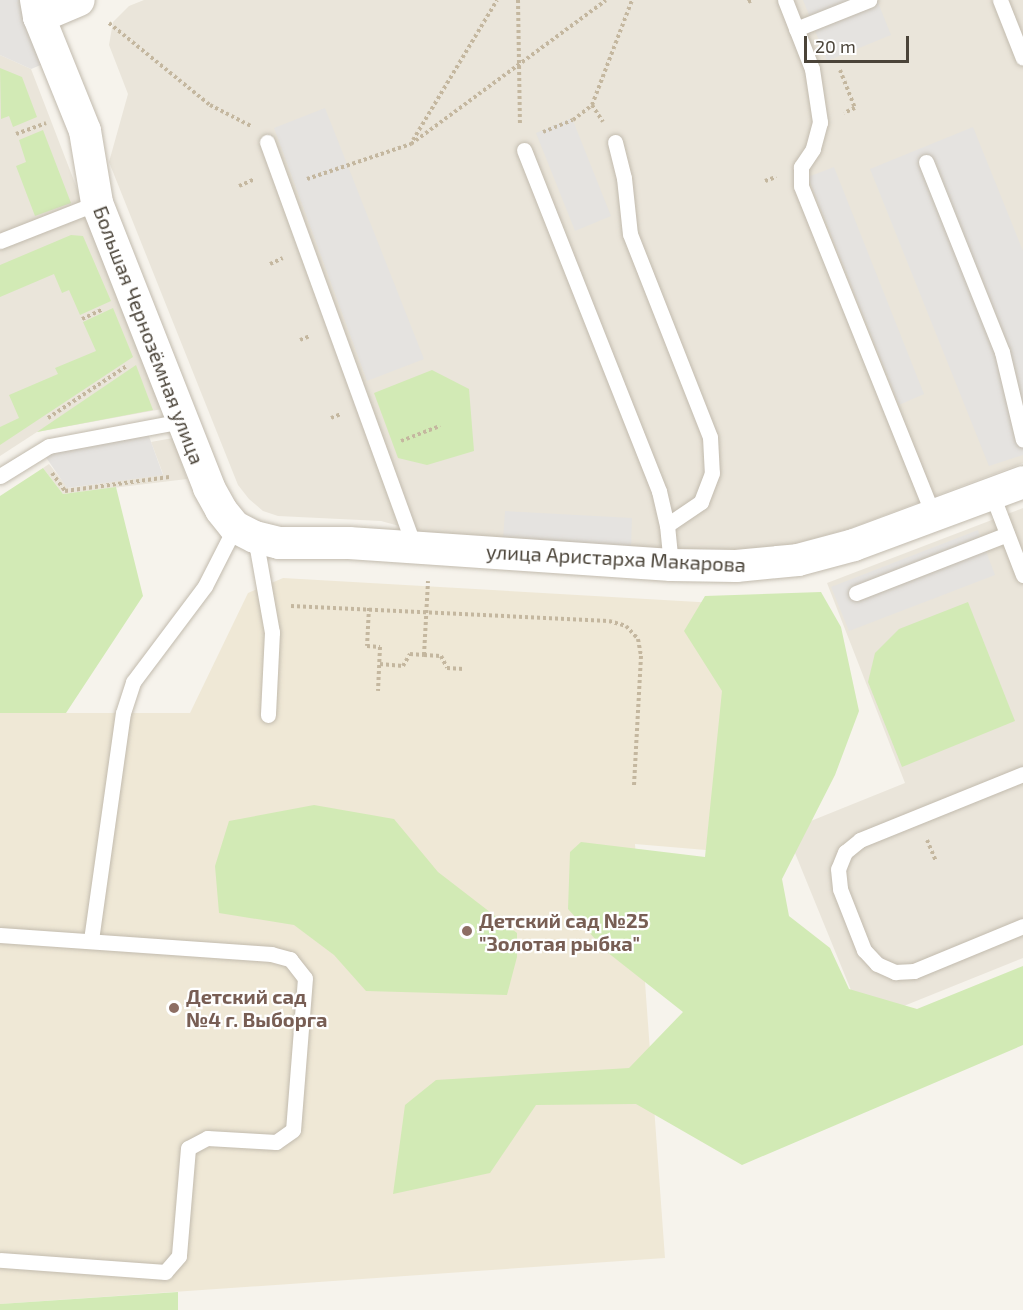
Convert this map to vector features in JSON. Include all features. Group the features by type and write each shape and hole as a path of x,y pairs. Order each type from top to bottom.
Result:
{"street":[{"path":"38,9 80,0"},
{"name":"Большая Чернозёмная улица","path":"38,9 85,131 97,203 208,488 220,510 245,532"},
{"name":"улица Аристарха Макарова","path":"245,532 279,543 349,543 422,560 736,566 798,560 854,546 991,492 1023,482"}],"lane":[{"path":"785,0 812,69 820,122 813,149 801,167 801,186 933,515"},
{"path":"796,29 869,0"},
{"path":"1000,0 1023,58"},
{"path":"267,142 422,560"},
{"path":"615,142 624,178 630,234 710,437 712,473 700,502 667,525"},
{"path":"524,150 658,491 667,525 671,565"},
{"path":"926,162 1002,352 1023,441"},
{"path":"0,241 97,203"},
{"path":"0,476 49,446 182,422"},
{"path":"991,492 1023,575"},
{"path":"245,532 270,607 272,632 268,715"},
{"path":"91,940 123,713 133,682 245,532"},
{"path":"856,593 1007,534"},
{"path":"1023,774 860,840 845,852 838,869 840,888 864,950 877,964 895,972 914,971 1023,926"},
{"path":"0,935 271,954 290,959 305,978 293,1130 276,1142 207,1138 188,1148 179,1256 165,1272 0,1260"}],"path":[{"path":"411,144 497,0"},
{"path":"518,0 520,130"},
{"path":"284,188 411,144 606,0"},
{"path":"573,120 592,105 632,0"},
{"path":"109,23 210,105 258,129 267,142"},
{"path":"836,61 855,108 839,115"},
{"path":"16,134 46,123"},
{"path":"82,319 107,307"},
{"path":"39,424 128,366"},
{"path":"380,448 440,426"},
{"path":"48,469 65,491 170,477"},
{"path":"422,560 426,611 424,655"},
{"path":"270,607 301,605 426,611 609,621 626,626 638,639 641,656 634,786"},
{"path":"369,608 367,646 380,647 378,691"},
{"path":"380,664 403,666 410,654 441,656 447,668 464,669"}],"shaded area":[{"path":"0,0 23,0 48,62 31,69 0,55"},
{"path":"144,0 1023,0 1023,463 848,529 795,544 736,552 439,537 381,521 278,516 263,511 238,485 109,162 128,94 109,45 113,22 129,6"},
{"path":"803,0 877,0 891,35 827,61"},
{"path":"0,55 31,69 162,409 37,432 0,456"},
{"path":"325,108 424,359 367,381 274,128"},
{"path":"572,118 611,216 575,231 536,133"},
{"path":"973,127 1023,251 1023,455 989,466 870,169"},
{"path":"834,167 924,394 899,405 808,177"},
{"path":"146,428 163,475 67,488 41,450"},
{"path":"173,438 187,479 63,494 43,468 49,464 68,488 163,474 151,442"},
{"path":"1023,508 1023,958 864,1022 786,831 905,783 827,583"},
{"path":"505,511 632,518 631,547 503,539"},
{"path":"978,530 995,575 849,631 831,587"},
{"path":"283,578 733,604 706,850 635,844 665,1258 0,1304 0,713 190,713 248,593"}],"green space":[{"path":"0,68 22,77 37,117 13,127 9,116 1,119"},
{"path":"43,130 71,203 35,216 16,166 26,162 19,140"},
{"path":"71,235 83,236 111,301 80,315 69,290 62,293 54,274 0,297 0,265"},
{"path":"113,308 133,357 0,445 0,427 19,418 9,395 58,374 55,368 96,351 83,322"},
{"path":"136,365 153,410 37,432"},
{"path":"432,370 469,389 474,451 427,465 398,458 374,393"},
{"path":"43,468 63,494 116,487 143,596 66,713 0,713 0,496"},
{"path":"821,592 841,627 859,711 835,775 782,879 789,916 830,948 849,989 917,1009 1023,966 1023,1045 742,1165 636,1104 536,1105 490,1173 393,1194 405,1105 436,1080 629,1068 683,1012 607,952 568,909 570,852 581,842 705,857 722,691 684,631 705,596"},
{"path":"968,602 1015,721 902,767 868,682 875,653 899,629"},
{"path":"314,805 394,819 438,872 517,933 517,957 507,995 366,991 334,955 294,925 219,913 215,866 229,821"},
{"path":"178,1292 178,1310 0,1310 0,1304"}],"place":[{"name":"Детский сад №25 \"Золотая рыбка\"","path":"467,931"},
{"name":"Детский сад №4 г. Выборга","path":"174,1008"}]}
